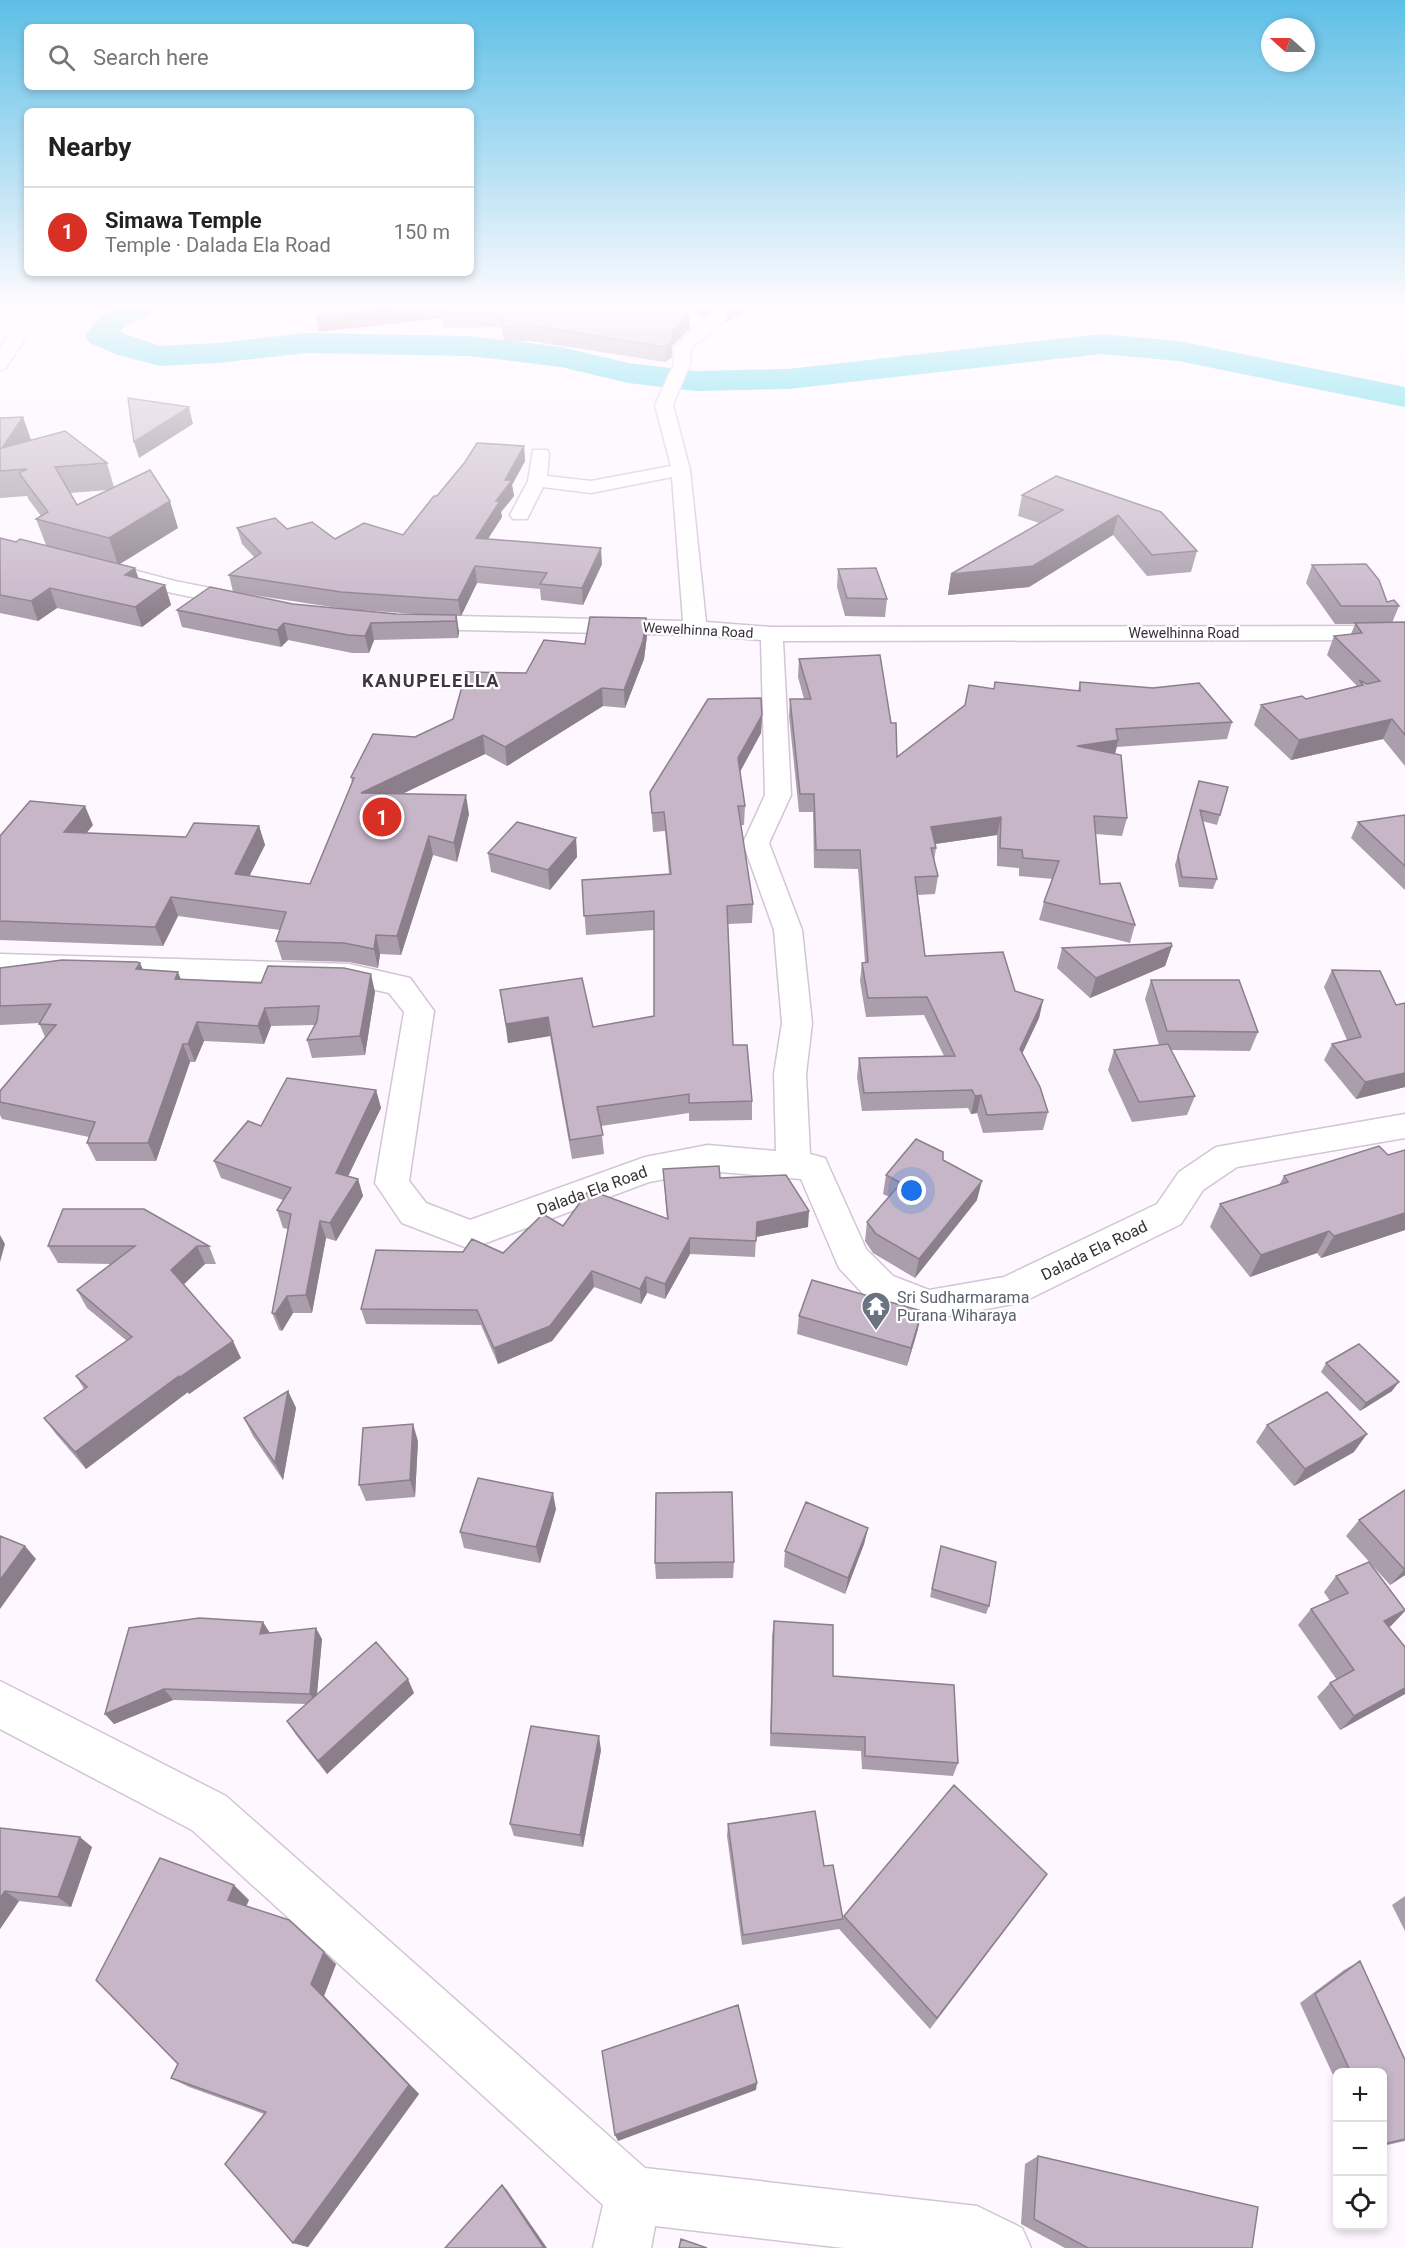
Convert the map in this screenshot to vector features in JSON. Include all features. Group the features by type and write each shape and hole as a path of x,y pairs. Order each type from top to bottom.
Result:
{"street":[{"path":"666,413 681,470 694,628"},
{"path":"520,515 537,481 540,454"},
{"path":"537,481 591,488 681,470"},
{"path":"73,560 172,587 263,605"},
{"name":"Wewelhinna Road","path":"388,621 694,628 772,634 1405,633"},
{"path":"772,634 778,795 756,843 788,930 797,1023 790,1074 793,1163"},
{"name":"Dalada Ela Road","path":"0,964 349,974 399,985 419,1011 392,1183 414,1213 471,1235 645,1170 708,1158 793,1163 813,1167 852,1258 880,1287 928,1305 1010,1291 1169,1214 1191,1180 1228,1155 1405,1126"},
{"path":"0,1704 209,1813 633,2195 977,2235 1002,2248"},
{"path":"622,2248 633,2195"}],"building":[{"path":"130,413 180,413 134,442"},
{"path":"23,417 2,448 65,431 107,463 55,467 77,505 150,470 170,501 109,538 36,519 48,512 19,473 27,469 0,471 0,418"},
{"path":"477,443 524,446 505,480 512,480 496,501 500,501 476,538 601,548 582,588 540,584 547,573 475,566 458,600 341,592 229,575 261,553 237,528 275,518 287,529 312,522 335,539 364,523 403,535 465,462"},
{"path":"1056,476 1161,512 1197,551 1152,555 1118,515 1033,566 951,574 1063,510 1022,495"},
{"path":"0,538 16,542 20,539 135,568 125,575 165,585 135,607 50,588 31,601 0,595"},
{"path":"1366,564 1379,580 1387,602 1394,600 1399,606 1341,606 1312,565"},
{"path":"876,568 887,599 847,598 838,569"},
{"path":"210,587 293,604 396,614 456,615 456,621 371,623 365,636 284,623 277,630 177,610"},
{"path":"590,617 646,618 643,641 624,690 602,688 505,747 483,735 361,793 466,795 454,843 429,836 397,936 376,935 374,949 344,943 276,941 286,912 171,897 155,927 0,921 0,836 30,801 85,806 64,832 186,837 194,823 259,826 235,874 310,884 354,778 351,777 373,734 415,737 453,719 466,672 526,673 544,640 585,644"},
{"path":"1405,622 1405,735 1392,719 1299,740 1261,705 1302,696 1306,699 1363,685 1359,680 1367,684 1380,681 1334,636 1362,633 1355,623"},
{"path":"880,655 891,723 896,723 897,757 965,705 969,685 994,689 995,682 1080,691 1080,682 1153,688 1199,683 1232,722 1116,729 1118,740 1077,746 1121,755 1127,818 1094,816 1100,884 1120,883 1135,925 1044,902 1059,861 1023,858 1022,850 1000,848 1001,817 931,827 936,848 931,848 938,876 915,877 925,956 1003,952 1015,991 1043,1000 1020,1049 1040,1087 1048,1112 987,1115 981,1095 975,1096 972,1090 864,1093 859,1058 955,1056 927,997 868,998 862,963 868,962 860,850 816,850 814,794 800,794 790,699 811,699 799,659"},
{"path":"761,698 762,715 738,758 745,806 738,806 753,904 727,906 733,1045 747,1045 752,1101 689,1103 689,1094 597,1107 603,1135 570,1140 548,1017 506,1024 500,990 582,978 593,1027 654,1016 654,911 584,916 582,880 671,874 664,812 652,813 650,792 708,699"},
{"path":"1199,781 1228,787 1220,815 1200,810 1217,879 1182,877 1178,856"},
{"path":"1405,815 1405,866 1358,822"},
{"path":"517,822 576,838 548,870 488,853"},
{"path":"1171,943 1172,946 1096,978 1062,948"},
{"path":"62,960 137,962 140,963 136,969 178,972 175,979 261,983 268,966 344,968 371,974 360,1036 307,1040 317,1021 319,1006 265,1008 258,1026 197,1022 188,1044 183,1044 148,1143 87,1143 95,1122 0,1102 0,1091 56,1025 39,1024 51,1004 0,1006 0,968"},
{"path":"1332,970 1380,971 1396,1005 1405,1003 1405,1073 1365,1082 1332,1044 1361,1037"},
{"path":"1151,980 1239,980 1258,1032 1167,1031"},
{"path":"1168,1044 1195,1096 1139,1102 1114,1050"},
{"path":"287,1078 376,1090 336,1173 358,1179 330,1223 320,1221 306,1295 287,1296 275,1314 272,1313 291,1214 277,1210 291,1188 214,1161 248,1121 261,1126"},
{"path":"916,1139 943,1152 943,1160 982,1181 919,1259 876,1234 867,1222 901,1183 886,1175"},
{"path":"1379,1146 1388,1155 1405,1150 1405,1213 1334,1236 1329,1231 1261,1255 1220,1204 1288,1182 1284,1176"},
{"path":"719,1166 720,1178 786,1175 809,1211 757,1222 756,1241 690,1238 665,1284 646,1277 640,1289 592,1271 550,1326 494,1348 477,1310 361,1309 376,1250 463,1252 472,1239 503,1253 543,1214 563,1226 589,1190 668,1219 663,1169"},
{"path":"63,1209 144,1209 209,1246 197,1246 171,1270 233,1341 179,1376 75,1452 44,1418 87,1387 76,1376 132,1337 77,1290 135,1246 48,1246"},
{"path":"812,1280 922,1311 911,1348 799,1316"},
{"path":"1359,1344 1399,1382 1366,1403 1326,1363"},
{"path":"288,1391 275,1463 244,1418"},
{"path":"1327,1392 1367,1434 1305,1469 1267,1425"},
{"path":"413,1424 410,1480 359,1485 363,1428"},
{"path":"478,1478 553,1493 536,1547 460,1532"},
{"path":"1405,1490 1405,1569 1404,1569 1359,1520"},
{"path":"732,1492 734,1562 655,1563 656,1493"},
{"path":"806,1502 868,1528 848,1578 785,1551"},
{"path":"0,1536 25,1546 0,1580"},
{"path":"941,1546 996,1562 989,1606 932,1589"},
{"path":"1369,1562 1405,1610 1384,1621 1405,1647 1405,1688 1354,1716 1330,1683 1354,1670 1311,1609 1348,1593 1336,1576"},
{"path":"199,1618 263,1622 260,1634 316,1628 310,1694 164,1689 105,1714 129,1628"},
{"path":"774,1621 833,1625 833,1676 954,1685 958,1763 865,1756 865,1737 771,1733"},
{"path":"376,1642 408,1679 318,1761 287,1721"},
{"path":"531,1726 599,1736 580,1835 510,1824"},
{"path":"954,1785 1047,1874 937,2018 844,1916"},
{"path":"815,1811 824,1866 833,1865 843,1919 743,1935 728,1824"},
{"path":"0,1828 80,1837 58,1897 5,1891 0,1898"},
{"path":"160,1858 234,1885 228,1900 289,1920 324,1952 311,1984 409,2085 293,2243 225,2164 266,2112 171,2078 178,2064 96,1980"},
{"path":"1360,1961 1405,2060 1405,2139 1387,2143 1387,2068 1349,2068 1315,1994"},
{"path":"738,2005 757,2083 615,2135 602,2051"},
{"path":"1038,2156 1258,2207 1252,2248 1088,2248 1034,2219"},
{"path":"502,2185 544,2248 445,2248"},
{"path":"681,2239 707,2248 679,2248"}],"place":[{"name":"Simawa Temple","path":"382,817"},
{"name":"Sri Sudharmarama Purana Wiharaya","path":"876,1332"}],"district":[{"name":"KANUPELELLA","path":"431,681"}]}
